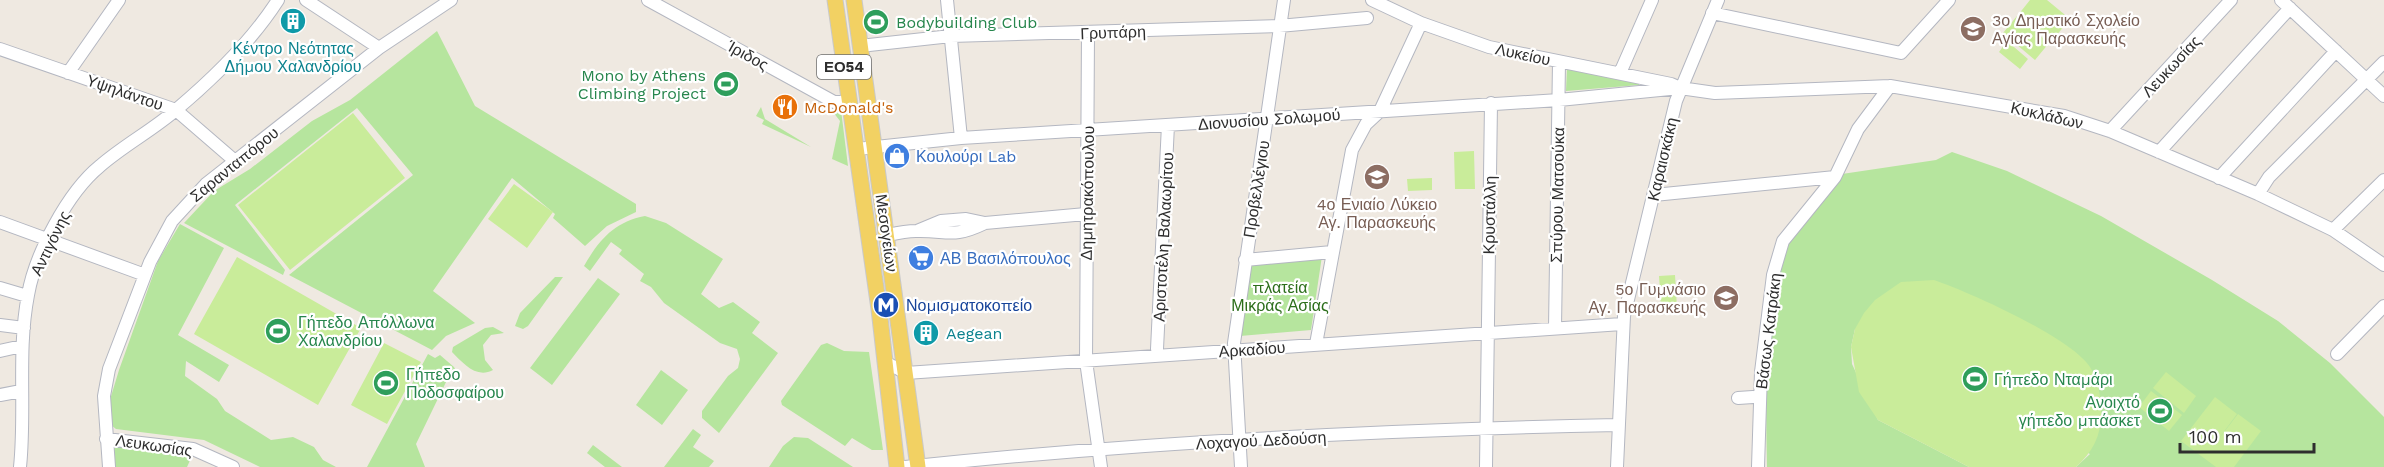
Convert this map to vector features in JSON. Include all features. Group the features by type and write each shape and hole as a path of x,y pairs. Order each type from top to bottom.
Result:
{"main road":[{"name":"Μεσογείων","path":"835,0 858,149 897,467"},
{"name":"Μεσογείων","path":"854,0 906,369 914,466"}],"street":[{"path":"69,73 119,0"},
{"name":"Αντιγόνης","path":"20,467 22,346 27,296 48,238 73,196 98,167 176,110 236,55 278,0"},
{"path":"306,0 379,48"},
{"name":"Σαρανταπόρου","path":"109,467 105,386 145,275 161,239 180,211 206,184 379,48 451,0"},
{"name":"Ίριδος","path":"648,0 834,102 850,102"},
{"path":"947,0 961,138"},
{"name":"Προβελλέγιου","path":"1241,467 1234,347 1284,0"},
{"name":"Λυκείου","path":"1372,0 1421,23 1489,46 1680,88"},
{"path":"1620,73 1652,0"},
{"name":"Καραισκάκη","path":"1617,467 1623,320 1680,88 1718,0"},
{"path":"1712,13 1901,53 1949,0"},
{"name":"Λευκωσίας","path":"2110,131 2231,0"},
{"path":"2158,152 2285,4 2384,96"},
{"name":"Γρυπάρη","path":"860,46 951,36 1279,26 1366,18"},
{"path":"1317,342 1352,150 1366,124 1380,111 1421,23"},
{"name":"Δημητρακόπουλου","path":"1088,33 1086,357 1101,467"},
{"name":"Υψηλάντου","path":"0,49 176,110 235,161"},
{"path":"2219,178 2336,51"},
{"name":"Σπύρου Ματσούκα","path":"1555,325 1559,62"},
{"path":"2258,194 2269,177 2384,62"},
{"name":"Κυκλάδων","path":"1680,88 1715,93 1890,86 2064,116 2110,131 2258,194 2333,230 2384,265"},
{"name":"Βάσως Κατράκη","path":"1758,467 1761,372 1773,275 1783,241 1835,177 1858,129 1890,86"},
{"name":"Διονυσίου Σολωμού","path":"858,149 961,138 1559,100 1680,88"},
{"name":"Κρυστάλλη","path":"1486,467 1486,330 1491,104"},
{"name":"Αριστοτέλη Βαλαωρίτου","path":"1157,349 1168,126"},
{"path":"1654,195 1835,177"},
{"path":"2333,230 2384,180"},
{"path":"888,235 917,231 967,232 985,223 1086,214"},
{"path":"0,222 145,275"},
{"path":"1245,260 1332,252"},
{"path":"0,288 27,296"},
{"path":"2337,354 2384,306"},
{"name":"Αρκαδίου","path":"906,369 1623,320"},
{"path":"0,325 24,328"},
{"path":"0,351 22,346"},
{"name":"Αρκαδίου","path":"1086,357 1157,349 1234,347"},
{"path":"885,362 906,369"},
{"path":"0,395 21,391"},
{"path":"1738,398 1753,397"},
{"name":"Λοχαγού Δεδούση","path":"914,466 1239,441 1486,428 1618,425"},
{"name":"Λευκωσίας","path":"106,439 193,449 233,467"}],"green space":[{"path":"2030,0 2047,0 2070,19 2051,42 2018,15"},
{"path":"2017,16 2049,43 2035,60 2003,33"},
{"path":"437,31 475,106 636,204 636,212 607,226 585,246 553,218 555,214 512,178 433,291 475,323 446,336 432,350 289,275 413,175 357,108 235,205 285,270 283,275 184,223 214,191 250,169 312,121 350,100"},
{"path":"2007,41 2028,59 2020,69 1999,52"},
{"path":"1567,68 1639,81 1639,85 1566,91"},
{"path":"761,107 765,119 811,147 762,124 764,120 756,116"},
{"path":"836,107 841,110 848,166 832,159 840,121 833,112"},
{"path":"353,113 405,178 290,270 238,205"},
{"path":"1474,151 1475,189 1455,189 1454,152"},
{"path":"1952,152 2007,171 2101,216 2278,321 2330,363 2384,417 2384,467 2076,467 2090,454 1855,329 1851,347 1852,364 1878,420 1969,467 1767,467 1766,383 1770,323 1780,267 1792,235 1842,174 1936,160"},
{"path":"1432,178 1432,190 1408,191 1407,179"},
{"path":"514,184 553,212 527,248 488,219"},
{"path":"645,216 666,223 723,259 701,294 719,308 733,302 760,322 752,333 778,353 719,433 702,418 702,411 728,376 738,368 740,359 737,349 720,343 664,303 651,287 640,281 644,274 619,254 622,250 611,242 590,271 584,266 608,234 624,223"},
{"path":"180,224 224,248 178,335 229,365 219,382 186,361 185,376 217,399 225,411 271,440 293,437 314,447 323,460 336,467 260,467 204,440 116,429 111,425 109,403 119,370 158,261"},
{"name":"πλατεία Μικράς Ασίας","path":"1322,256 1311,330 1240,336 1248,263"},
{"name":"Γήπεδο Απόλλωνα Χαλανδρίου","path":"237,257 361,328 318,405 194,334"},
{"path":"1675,275 1677,307 1661,308 1659,276"},
{"path":"555,277 563,277 528,326 523,329 515,326 520,313"},
{"path":"598,278 620,294 552,385 530,368"},
{"name":"Γήπεδο Νταμάρι","path":"1934,280 1970,294 2041,329 2079,355 2090,367 2100,394 2100,427 2092,449 2076,467 1969,467 1878,420 1859,392 1851,347 1855,329 1875,300 1901,282"},
{"path":"493,327 504,333 491,335 483,345 485,360 493,370 481,373 475,371 452,352 453,347 485,328"},
{"name":"Γήπεδο Ποδοσφαίρου","path":"384,343 421,362 387,424 351,405"},
{"path":"827,343 844,351 869,352 883,450 872,450 852,438 845,446 782,405 781,401 821,345"},
{"path":"428,354 435,358 440,355 454,367 458,375 455,380 447,380 416,444 425,467 367,467"},
{"path":"661,370 688,390 662,425 636,405"},
{"name":"Ανοιχτό γήπεδο μπάσκετ","path":"2166,372 2196,396 2184,413 2153,388"},
{"name":"Ανοιχτό γήπεδο μπάσκετ","path":"2151,391 2182,415 2169,431 2139,407"},
{"path":"2215,397 2237,414 2211,449 2238,414 2261,431 2234,467 2216,467 2181,441"},
{"path":"693,429 701,435 693,447 714,461 709,467 664,467"},
{"path":"794,437 808,438 853,467 769,467 783,446"},
{"path":"593,445 622,467 605,467 587,453"},
{"path":"114,446 185,451 193,454 187,467 112,467"}],"place":[{"name":"Κέντρο Νεότητας Δήμου Χαλανδρίου","path":"293,21"},
{"name":"Bodybuilding Club","path":"876,22"},
{"name":"3ο Δημοτικό Σχολείο Αγίας Παρασκευής","path":"1973,29"},
{"name":"Mono by Athens Climbing Project","path":"726,84"},
{"name":"McDonald's","path":"785,107"},
{"name":"Κουλούρι Lab","path":"897,156"},
{"name":"4ο Ενιαίο Λύκειο Αγ. Παρασκευής","path":"1377,177"},
{"name":"ΑΒ Βασιλόπουλος","path":"921,258"},
{"name":"5ο Γυμνάσιο Αγ. Παρασκευής","path":"1726,298"},
{"name":"Νομισματοκοπείο","path":"886,305"},
{"name":"Γήπεδο Απόλλωνα Χαλανδρίου","path":"278,331"},
{"name":"Aegean","path":"926,333"},
{"name":"Γήπεδο Νταμάρι","path":"1975,379"},
{"name":"Γήπεδο Ποδοσφαίρου","path":"386,383"},
{"name":"Ανοιχτό γήπεδο μπάσκετ","path":"2160,411"}]}
